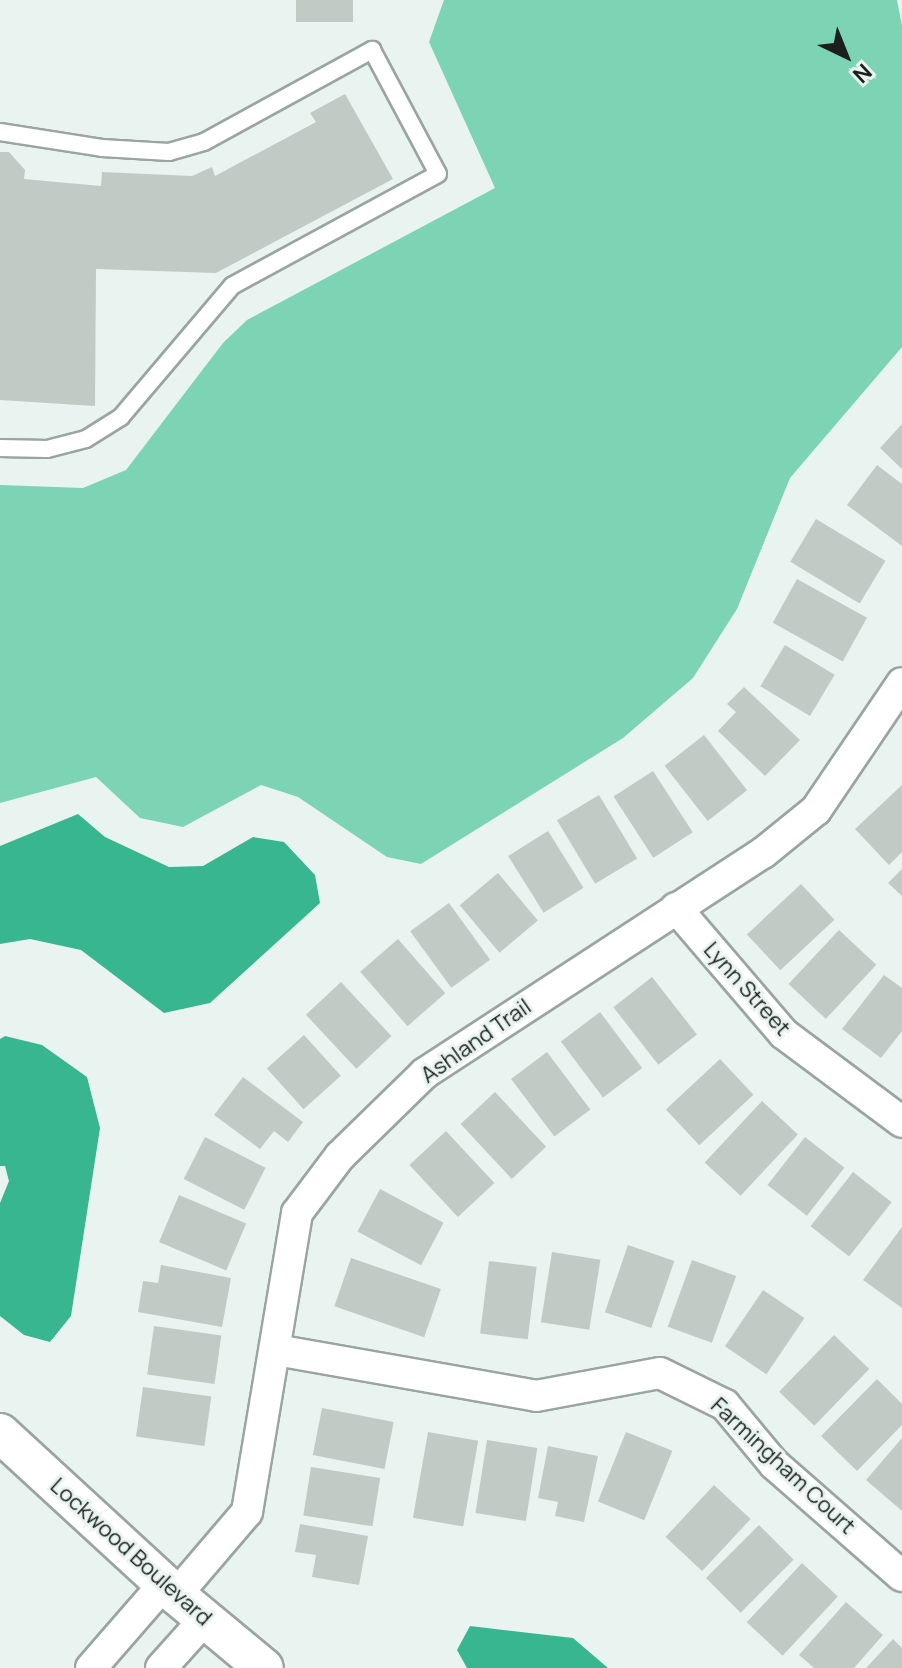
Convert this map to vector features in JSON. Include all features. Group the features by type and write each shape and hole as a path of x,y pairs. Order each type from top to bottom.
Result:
{"street":[{"name":"Ashland Trail","path":"182,1599 247,1512 297,1213 340,1156 425,1073 763,853 816,810 900,695"},
{"name":"Lynn Street","path":"676,908 784,1034 902,1122"},
{"name":"Farmingham Court","path":"276,1350 536,1396 660,1373 725,1405 774,1464 902,1576"},
{"name":"Lockwood Boulevard","path":"0,1433 182,1599 264,1668"},
{"path":"96,1666 182,1599"},
{"path":"161,1668 182,1599"}],"lane":[{"path":"0,132 102,148 169,152 204,142 372,50 438,174 232,286 121,417 86,439 47,449 0,448"}],"shaded area":[{"path":"444,0 897,0 902,26 902,347 790,478 737,609 693,678 623,738 421,864 387,857 298,797 261,785 183,827 140,818 96,777 0,803 0,485 83,488 126,470 223,343 247,320 495,188 429,42"},
{"path":"78,814 105,837 169,867 203,866 253,837 284,842 315,875 320,903 210,1003 164,1013 81,950 30,939 0,944 0,846"},
{"path":"5,1036 42,1045 87,1077 100,1128 71,1316 50,1342 24,1335 0,1316 0,1203 9,1181 5,1166 0,1166 0,1039"},
{"path":"470,1626 573,1638 608,1668 467,1668 457,1650"}],"building":[{"path":"296,0 353,0 353,22 296,22"},
{"path":"345,94 393,179 216,273 96,269 95,406 0,400 0,152 9,152 25,170 24,179 101,186 102,172 192,176 212,167 215,176 316,122 310,113"},
{"path":"902,424 902,469 880,448"},
{"path":"877,465 902,484 902,546 847,505"},
{"path":"816,519 885,561 860,604 790,562"},
{"path":"797,579 867,618 843,662 773,623"},
{"path":"785,645 835,675 810,716 760,686"},
{"path":"744,687 800,740 765,776 718,731 736,712 727,704"},
{"path":"704,735 747,790 708,821 665,766"},
{"path":"653,771 693,832 653,858 614,797"},
{"path":"902,785 902,852 889,865 855,829"},
{"path":"599,795 637,858 595,884 557,820"},
{"path":"548,831 584,888 544,913 508,856"},
{"path":"902,869 902,896 888,883"},
{"path":"498,873 538,920 500,953 460,905"},
{"path":"801,884 834,920 780,970 747,934"},
{"path":"449,903 490,960 451,988 410,931"},
{"path":"839,930 876,965 826,1019 789,984"},
{"path":"398,939 445,993 408,1026 360,972"},
{"path":"884,975 902,988 902,1031 881,1058 842,1029"},
{"path":"652,977 697,1035 658,1065 613,1007"},
{"path":"341,982 391,1036 356,1069 306,1015"},
{"path":"600,1012 642,1068 603,1097 561,1041"},
{"path":"304,1035 341,1076 304,1109 267,1068"},
{"path":"547,1052 590,1110 554,1137 511,1079"},
{"path":"720,1059 753,1095 699,1145 666,1109"},
{"path":"243,1077 303,1122 288,1142 274,1131 260,1149 214,1115"},
{"path":"495,1092 546,1147 512,1179 461,1124"},
{"path":"762,1101 798,1134 741,1196 705,1162"},
{"path":"446,1131 494,1183 458,1217 409,1165"},
{"path":"205,1137 266,1168 244,1210 184,1179"},
{"path":"805,1137 844,1168 807,1216 767,1185"},
{"path":"853,1172 892,1202 849,1257 811,1226"},
{"path":"380,1189 444,1223 421,1265 357,1231"},
{"path":"179,1195 246,1224 226,1270 159,1242"},
{"path":"902,1227 902,1308 863,1280"},
{"path":"628,1245 674,1261 651,1328 605,1312"},
{"path":"552,1252 600,1260 589,1330 541,1322"},
{"path":"351,1258 441,1289 424,1337 334,1306"},
{"path":"692,1260 736,1276 712,1343 668,1327"},
{"path":"489,1261 537,1267 528,1339 480,1333"},
{"path":"161,1265 231,1278 222,1327 138,1312 143,1281 158,1283"},
{"path":"763,1290 804,1318 766,1374 725,1346"},
{"path":"154,1326 221,1335 215,1384 147,1375"},
{"path":"834,1335 869,1369 814,1426 779,1392"},
{"path":"877,1379 902,1404 902,1425 857,1471 821,1436"},
{"path":"143,1387 211,1397 204,1446 136,1437"},
{"path":"322,1408 394,1422 384,1469 313,1455"},
{"path":"428,1432 478,1441 463,1527 413,1518"},
{"path":"626,1432 672,1451 644,1520 598,1502"},
{"path":"902,1438 902,1511 866,1480"},
{"path":"487,1440 537,1448 526,1521 475,1513"},
{"path":"548,1446 598,1456 584,1522 555,1516 558,1502 538,1498"},
{"path":"311,1467 380,1478 372,1526 303,1515"},
{"path":"714,1485 751,1519 702,1571 666,1537"},
{"path":"300,1524 368,1536 359,1585 312,1577 316,1555 295,1552"},
{"path":"759,1525 794,1560 741,1613 706,1578"},
{"path":"802,1563 838,1596 783,1656 747,1622"},
{"path":"846,1602 883,1635 854,1668 814,1668 799,1655"},
{"path":"893,1639 902,1648 902,1668 866,1668"}]}
